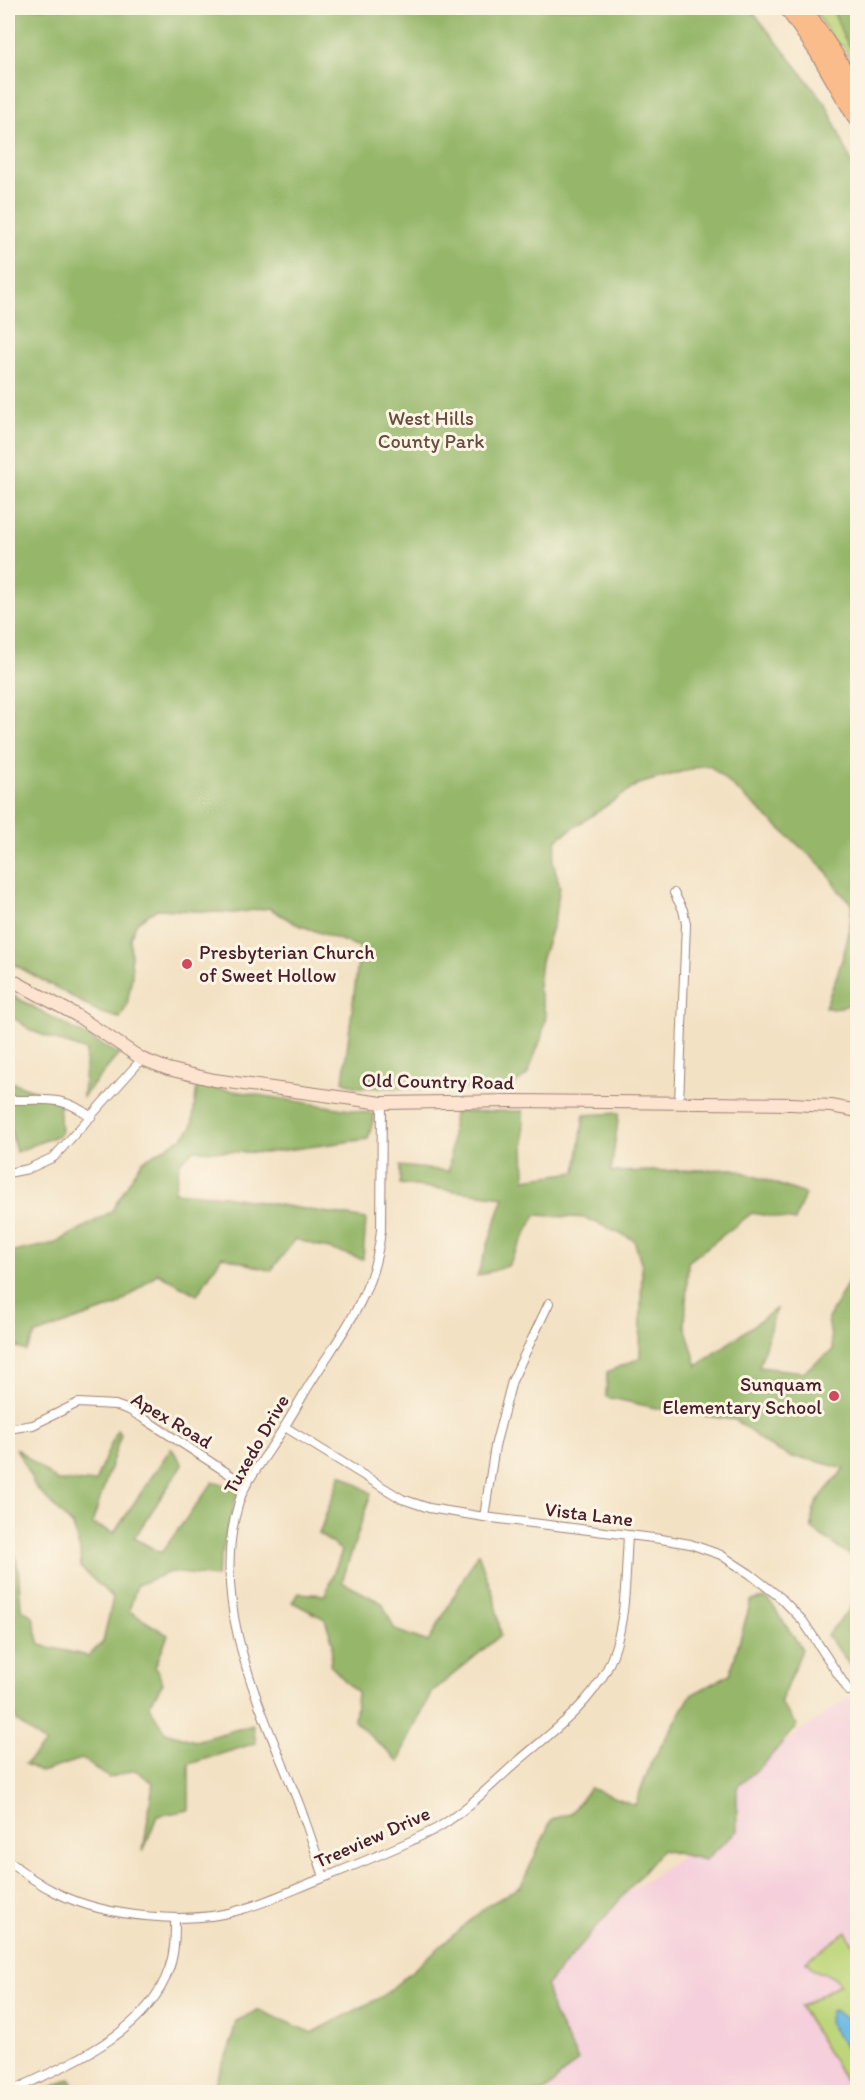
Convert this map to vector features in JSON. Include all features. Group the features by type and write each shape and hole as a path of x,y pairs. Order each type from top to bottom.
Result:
{"highway":[{"path":"787,8 818,53 858,122"},
{"path":"804,8 858,94"}],"main road":[{"name":"Old Country Road","path":"8,978 76,1015 142,1059 168,1069 214,1080 382,1102 679,1103 831,1106 858,1111"}],"street":[{"path":"674,893 683,910 686,924 679,1103"},
{"path":"8,1173 28,1169 54,1157 142,1059"},
{"path":"8,1100 55,1099 77,1106 91,1117"},
{"name":"Tuxedo Drive","path":"324,1877 300,1806 262,1715 247,1670 237,1631 229,1556 239,1501 246,1485 285,1427 358,1308 369,1284 380,1244 381,1230 382,1102"},
{"path":"484,1517 495,1446 512,1381 549,1303"},
{"name":"Apex Road","path":"8,1429 33,1425 78,1402 115,1405 146,1420 246,1485"},
{"name":"Vista Lane","path":"285,1427 402,1499 429,1508 690,1544 720,1556 750,1574 781,1598 803,1621 849,1691"},
{"name":"Treeview Drive","path":"8,1860 28,1877 58,1894 127,1913 175,1919 211,1916 242,1910 377,1856 438,1828 470,1804 561,1725 589,1695 606,1670 618,1641 623,1610 628,1536"},
{"path":"9,2092 62,2068 117,2034 140,2015 156,1995 169,1970 175,1943 175,1919"}],"shaded area":[{"path":"857,1692 857,2092 324,2092 741,1818 722,1785"}],"green space":[{"name":"West Hills County Park","path":"8,8 750,8 826,104 857,175 857,1003 832,1009 825,1007 846,944 852,904 839,891 825,869 710,766 701,766 639,784 557,839 553,861 560,887 554,921 541,961 538,987 546,1016 541,1039 527,1075 508,1090 356,1087 343,1081 360,947 296,924 269,908 234,913 157,909 137,922 130,938 132,976 127,1005 120,1018 101,1013 8,961"},
{"path":"813,8 832,8 857,60 857,72 843,46 834,41"},
{"path":"832,8 857,8 857,60 843,35"},
{"path":"8,993 119,1054 83,1097 86,1051 32,1031 8,1016"},
{"path":"8,1081 59,1099 61,1134 16,1152 8,1120"},
{"path":"197,1085 375,1114 368,1139 264,1153 194,1150 180,1162 174,1192 223,1196 366,1219 363,1259 295,1239 271,1271 222,1256 197,1295 158,1273 118,1305 36,1334 26,1351 8,1343 8,1253 56,1243 111,1212 142,1161 182,1138 192,1127"},
{"path":"523,1111 525,1179 576,1172 584,1115 619,1113 611,1172 734,1169 805,1194 795,1221 752,1213 688,1262 685,1326 697,1366 776,1309 759,1367 803,1372 833,1350 828,1319 855,1270 858,1276 857,1560 812,1529 812,1519 817,1503 844,1469 813,1460 791,1457 767,1445 736,1420 665,1410 606,1397 607,1372 640,1358 642,1265 634,1240 586,1218 536,1215 508,1266 477,1276 504,1197 400,1184 400,1166 449,1171 454,1112"},
{"path":"117,1430 121,1434 92,1524 114,1533 171,1448 183,1464 134,1538 161,1553 213,1482 238,1489 216,1577 170,1572 137,1585 129,1611 168,1635 155,1667 163,1683 149,1706 165,1732 195,1741 253,1725 256,1743 189,1764 189,1810 157,1816 143,1852 153,1783 135,1770 109,1778 82,1759 41,1772 25,1764 45,1744 17,1721 8,1703 8,1530 18,1567 21,1608 33,1617 40,1645 88,1656 103,1642 113,1598 81,1568 80,1551 73,1526 36,1488 16,1448 57,1481 95,1482"},
{"path":"341,1474 371,1493 342,1582 382,1603 395,1630 428,1642 478,1553 494,1597 501,1635 432,1692 399,1762 354,1721 357,1693 330,1665 333,1643 325,1619 292,1602 299,1593 325,1595 342,1551 319,1534"},
{"path":"857,1593 858,1669 855,1671 827,1635 849,1610"},
{"path":"764,1598 769,1600 802,1649 780,1703 797,1725 765,1763 737,1787 737,1831 705,1860 662,1850 546,1986 553,2013 578,2060 544,2092 211,2092 230,2046 236,2021 259,2010 312,2033 383,1996 487,1906 521,1886 552,1819 570,1814 590,1788 635,1805 651,1763 691,1695 730,1674 751,1601"},
{"path":"846,1932 857,1950 857,2092 852,2092 800,2007 840,1984 836,1979 815,1970 806,1961"},
{"path":"70,2079 80,2092 41,2092"}],"water":[{"path":"835,2010 857,2028 857,2064 828,2022 831,2011"}],"place":[{"name":"Presbyterian Church of Sweet Hollow","path":"187,964"},
{"name":"Sunquam Elementary School","path":"834,1396"}]}
